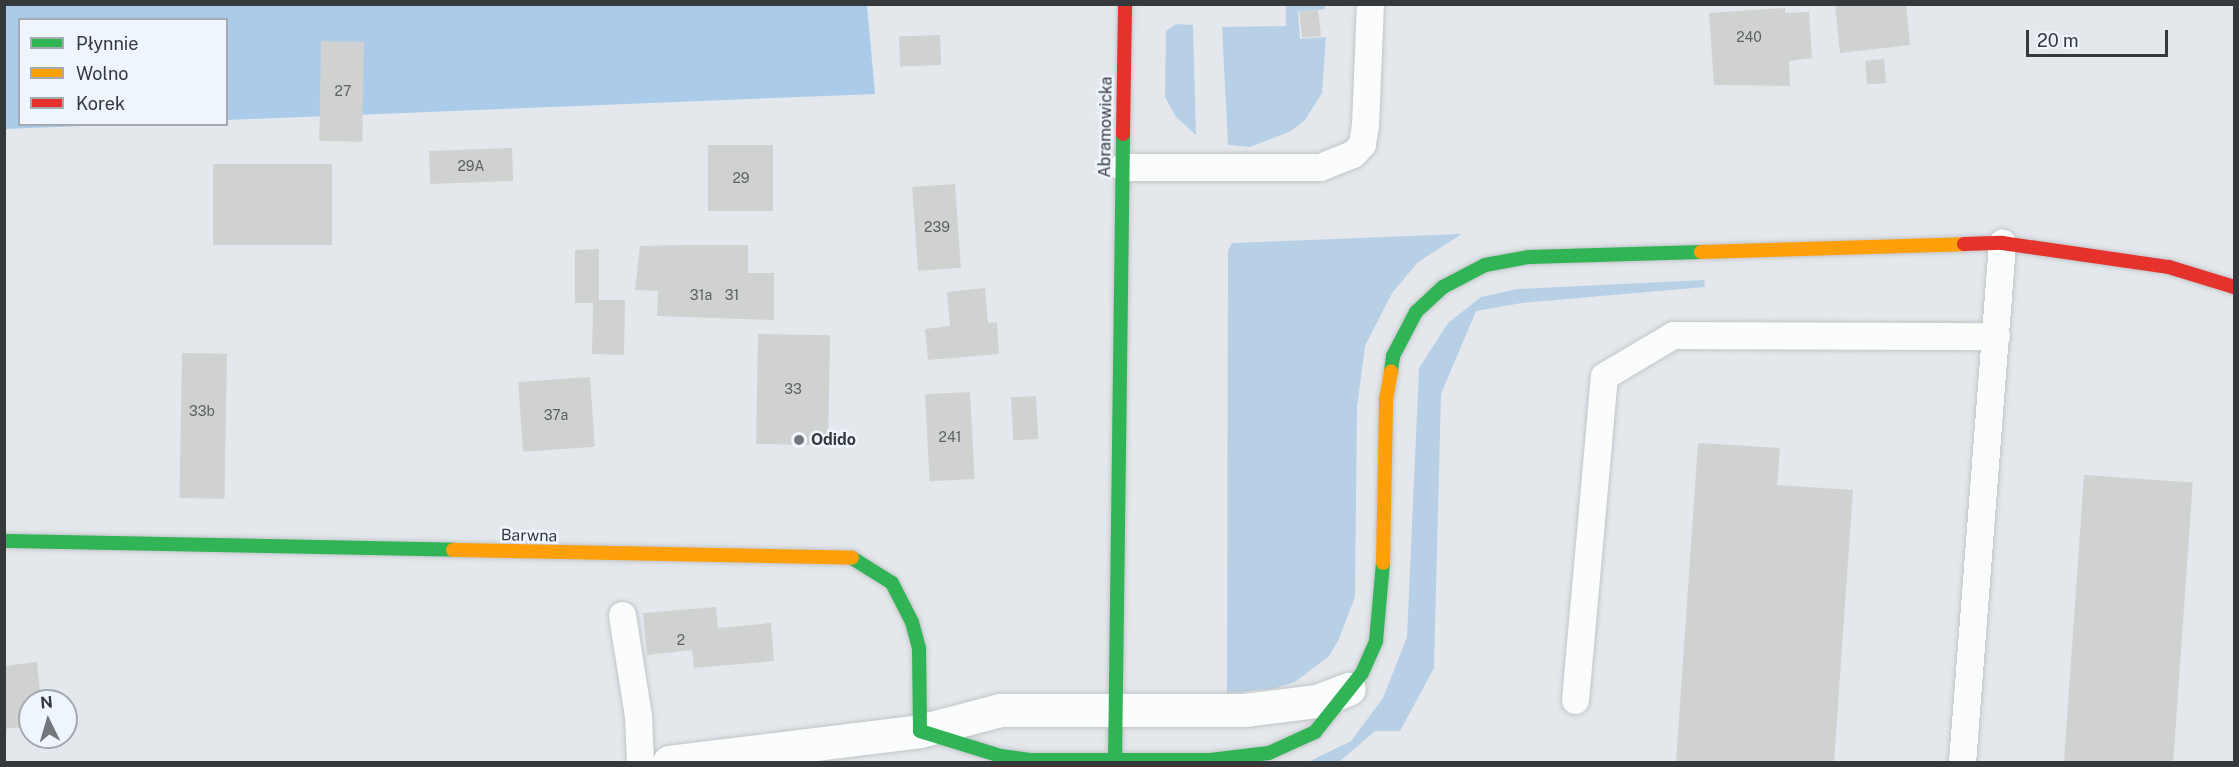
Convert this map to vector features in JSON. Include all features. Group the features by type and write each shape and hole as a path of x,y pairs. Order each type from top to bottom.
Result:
{"street":[{"name":"Abramowicka","path":"1115,762 1125,4"},
{"path":"920,731 1001,756 1115,762 1210,760 1269,753 1316,732 1370,658 1382,606 1386,399 1393,356 1416,312 1443,287 1485,265 1529,257 2002,243 2169,267 2235,287"},
{"name":"Barwna","path":"4,541 852,558 892,583 912,622 919,648 920,731"},
{"path":"669,762 920,731 1000,710 1276,708 1349,689"}],"lane":[{"path":"1122,167 1320,167 1353,154 1362,144 1365,126 1370,4"},
{"path":"1962,762 2002,243"},
{"path":"1575,699 1604,376 1673,335 1996,336"},
{"path":"622,615 638,716 640,762"}],"shaded area":[{"path":"4,5 867,5 875,94 228,120 228,18 18,18 18,126 83,126 5,129"},
{"path":"1286,5 1325,5 1325,9 1298,12 1300,39 1326,37 1322,93 1305,120 1291,131 1250,147 1228,145 1222,27 1286,26"},
{"path":"1176,24 1193,25 1196,135 1176,117 1165,97 1166,31"},
{"path":"1462,234 1418,262 1392,293 1365,346 1357,408 1355,597 1339,639 1329,656 1295,682 1273,689 1227,693 1228,251 1232,243"},
{"path":"1704,280 1705,287 1522,303 1476,311 1441,394 1434,668 1400,731 1375,731 1339,762 1308,762 1351,741 1383,698 1407,637 1419,368 1448,323 1481,297 1517,289"}],"building":[{"path":"1835,4 1906,4 1910,45 1840,53"},
{"path":"1785,8 1785,13 1809,12 1812,58 1789,61 1790,86 1714,85 1709,13"},
{"path":"1318,10 1321,36 1302,38 1299,12"},
{"path":"940,35 941,65 900,66 899,36"},
{"path":"321,41 364,42 362,142 319,141"},
{"path":"1884,59 1886,83 1867,85 1865,61"},
{"path":"708,145 773,145 773,211 708,211"},
{"path":"512,148 513,181 430,184 429,151"},
{"path":"213,164 332,164 332,245 213,245"},
{"path":"955,184 961,268 918,271 912,187"},
{"path":"748,245 748,273 774,273 774,320 657,316 658,291 635,290 640,246"},
{"path":"599,249 599,300 625,300 624,355 592,354 593,303 575,303 575,250"},
{"path":"985,288 988,323 997,322 999,354 928,360 925,329 950,326 947,292"},
{"path":"758,334 830,335 828,445 756,444"},
{"path":"182,353 227,354 224,499 179,498"},
{"path":"590,377 595,447 523,452 518,382"},
{"path":"970,392 975,479 930,481 925,394"},
{"path":"1036,396 1038,439 1013,440 1011,397"},
{"path":"1698,443 1780,448 1777,485 1853,490 1834,762 1676,762"},
{"path":"2084,475 2193,483 2173,762 2064,762"},
{"path":"716,607 718,628 771,623 774,661 694,668 692,650 647,655 643,613"},
{"path":"37,662 40,689 18,689 18,727 4,729 4,666"}],"traffic: fast":[{"path":"1115,762 1123,134"},
{"path":"1391,371 1393,356 1416,312 1443,287 1485,265 1529,257 1701,252"},
{"path":"4,541 453,550"},
{"path":"852,558 892,583 912,622 919,648 920,731 1001,756 1030,760 1210,760 1269,753 1315,732 1362,673 1376,641 1383,563"}],"traffic: slow":[{"path":"1701,252 1964,244"},
{"path":"1383,563 1386,400 1391,371"},
{"path":"453,550 852,558"}],"traffic: jam":[{"path":"1123,134 1125,4"},
{"path":"1964,244 2002,243 2169,267 2234,287"}],"place":[{"name":"Odido","path":"799,440"}]}
